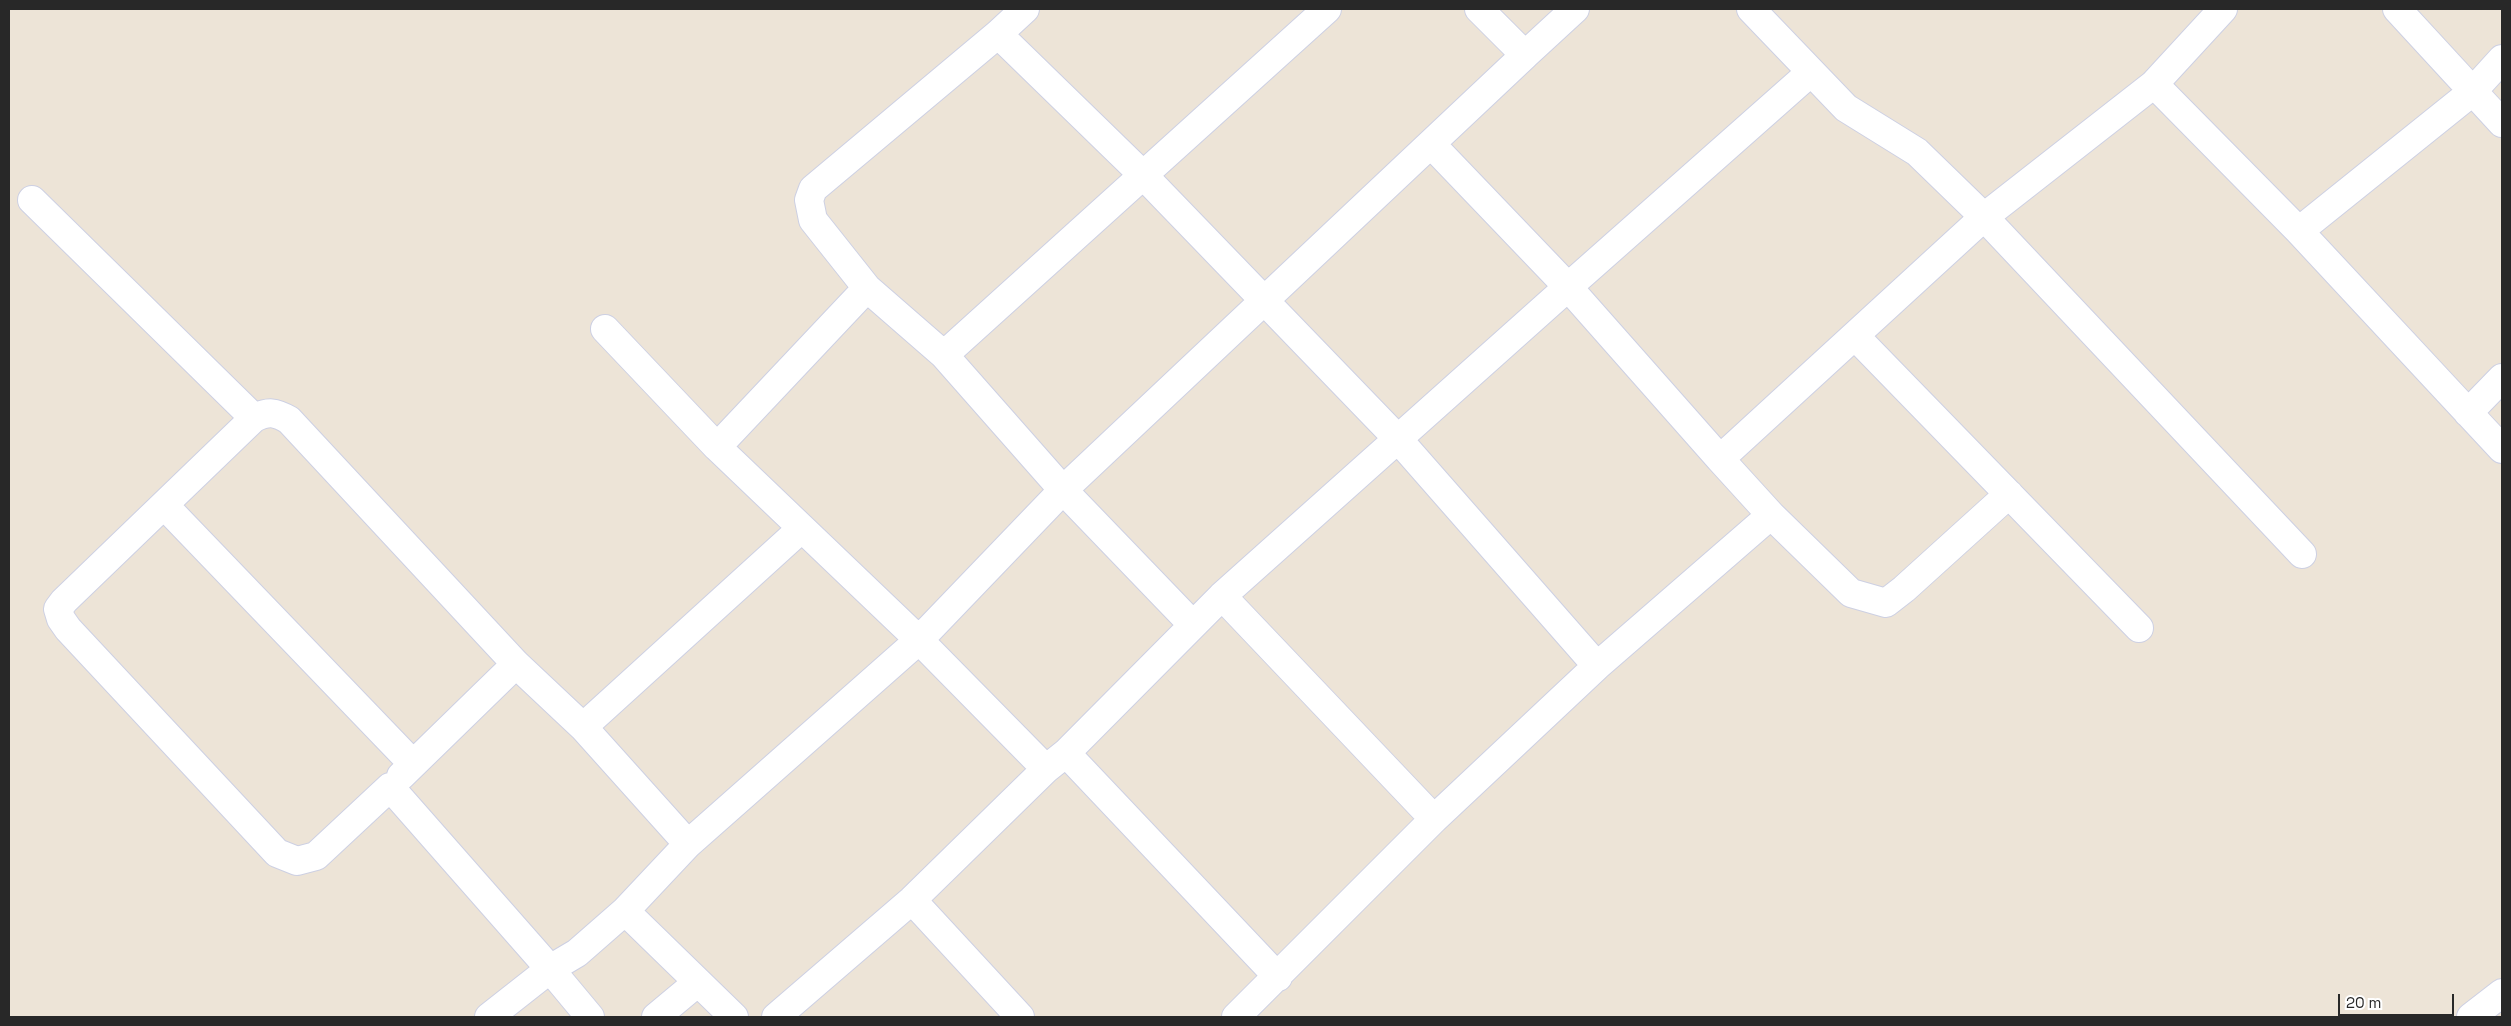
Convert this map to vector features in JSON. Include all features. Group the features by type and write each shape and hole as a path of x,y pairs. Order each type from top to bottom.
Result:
{"street":[{"path":"1025,9 998,34 813,189 809,200 813,220 867,288 944,355 1063,490 1192,624"},
{"path":"944,355 1327,9"},
{"path":"1479,9 1525,55"},
{"path":"489,1017 550,969 577,953 625,911 688,844 919,640 1063,490 1263,300 1575,9"},
{"path":"1751,9 1846,108 1917,152 1984,217 2302,554"},
{"path":"1720,459 1984,217 2154,84 2223,9"},
{"path":"2397,9 2502,123"},
{"path":"998,34 1144,176 1397,438 1598,666"},
{"path":"2299,231 2472,92 2502,59"},
{"path":"776,1017 912,900 1056,761 1222,596 1397,438 1812,72"},
{"path":"2154,84 2299,231 2502,450"},
{"path":"1431,144 1568,287 1771,515 1851,593 1886,603 2009,494"},
{"path":"32,200 254,418"},
{"path":"717,447 867,288"},
{"path":"605,329 717,447 801,529 919,640 1056,761 1278,977"},
{"path":"1855,336 2139,628"},
{"path":"2468,413 2502,378"},
{"path":"516,664 316,856 297,861 277,853 68,629 61,619 58,609 64,601 254,418 267,412 278,413 289,420 516,664 583,727 688,844"},
{"path":"164,505 413,764"},
{"path":"1236,1017 1434,819 1598,666 1771,515"},
{"path":"583,727 801,529"},
{"path":"1222,596 1434,819"},
{"path":"390,787 590,1017"},
{"path":"912,900 1020,1017"},
{"path":"625,911 734,1017"},
{"path":"656,1017 698,982"},
{"path":"2471,1017 2502,992"}]}
